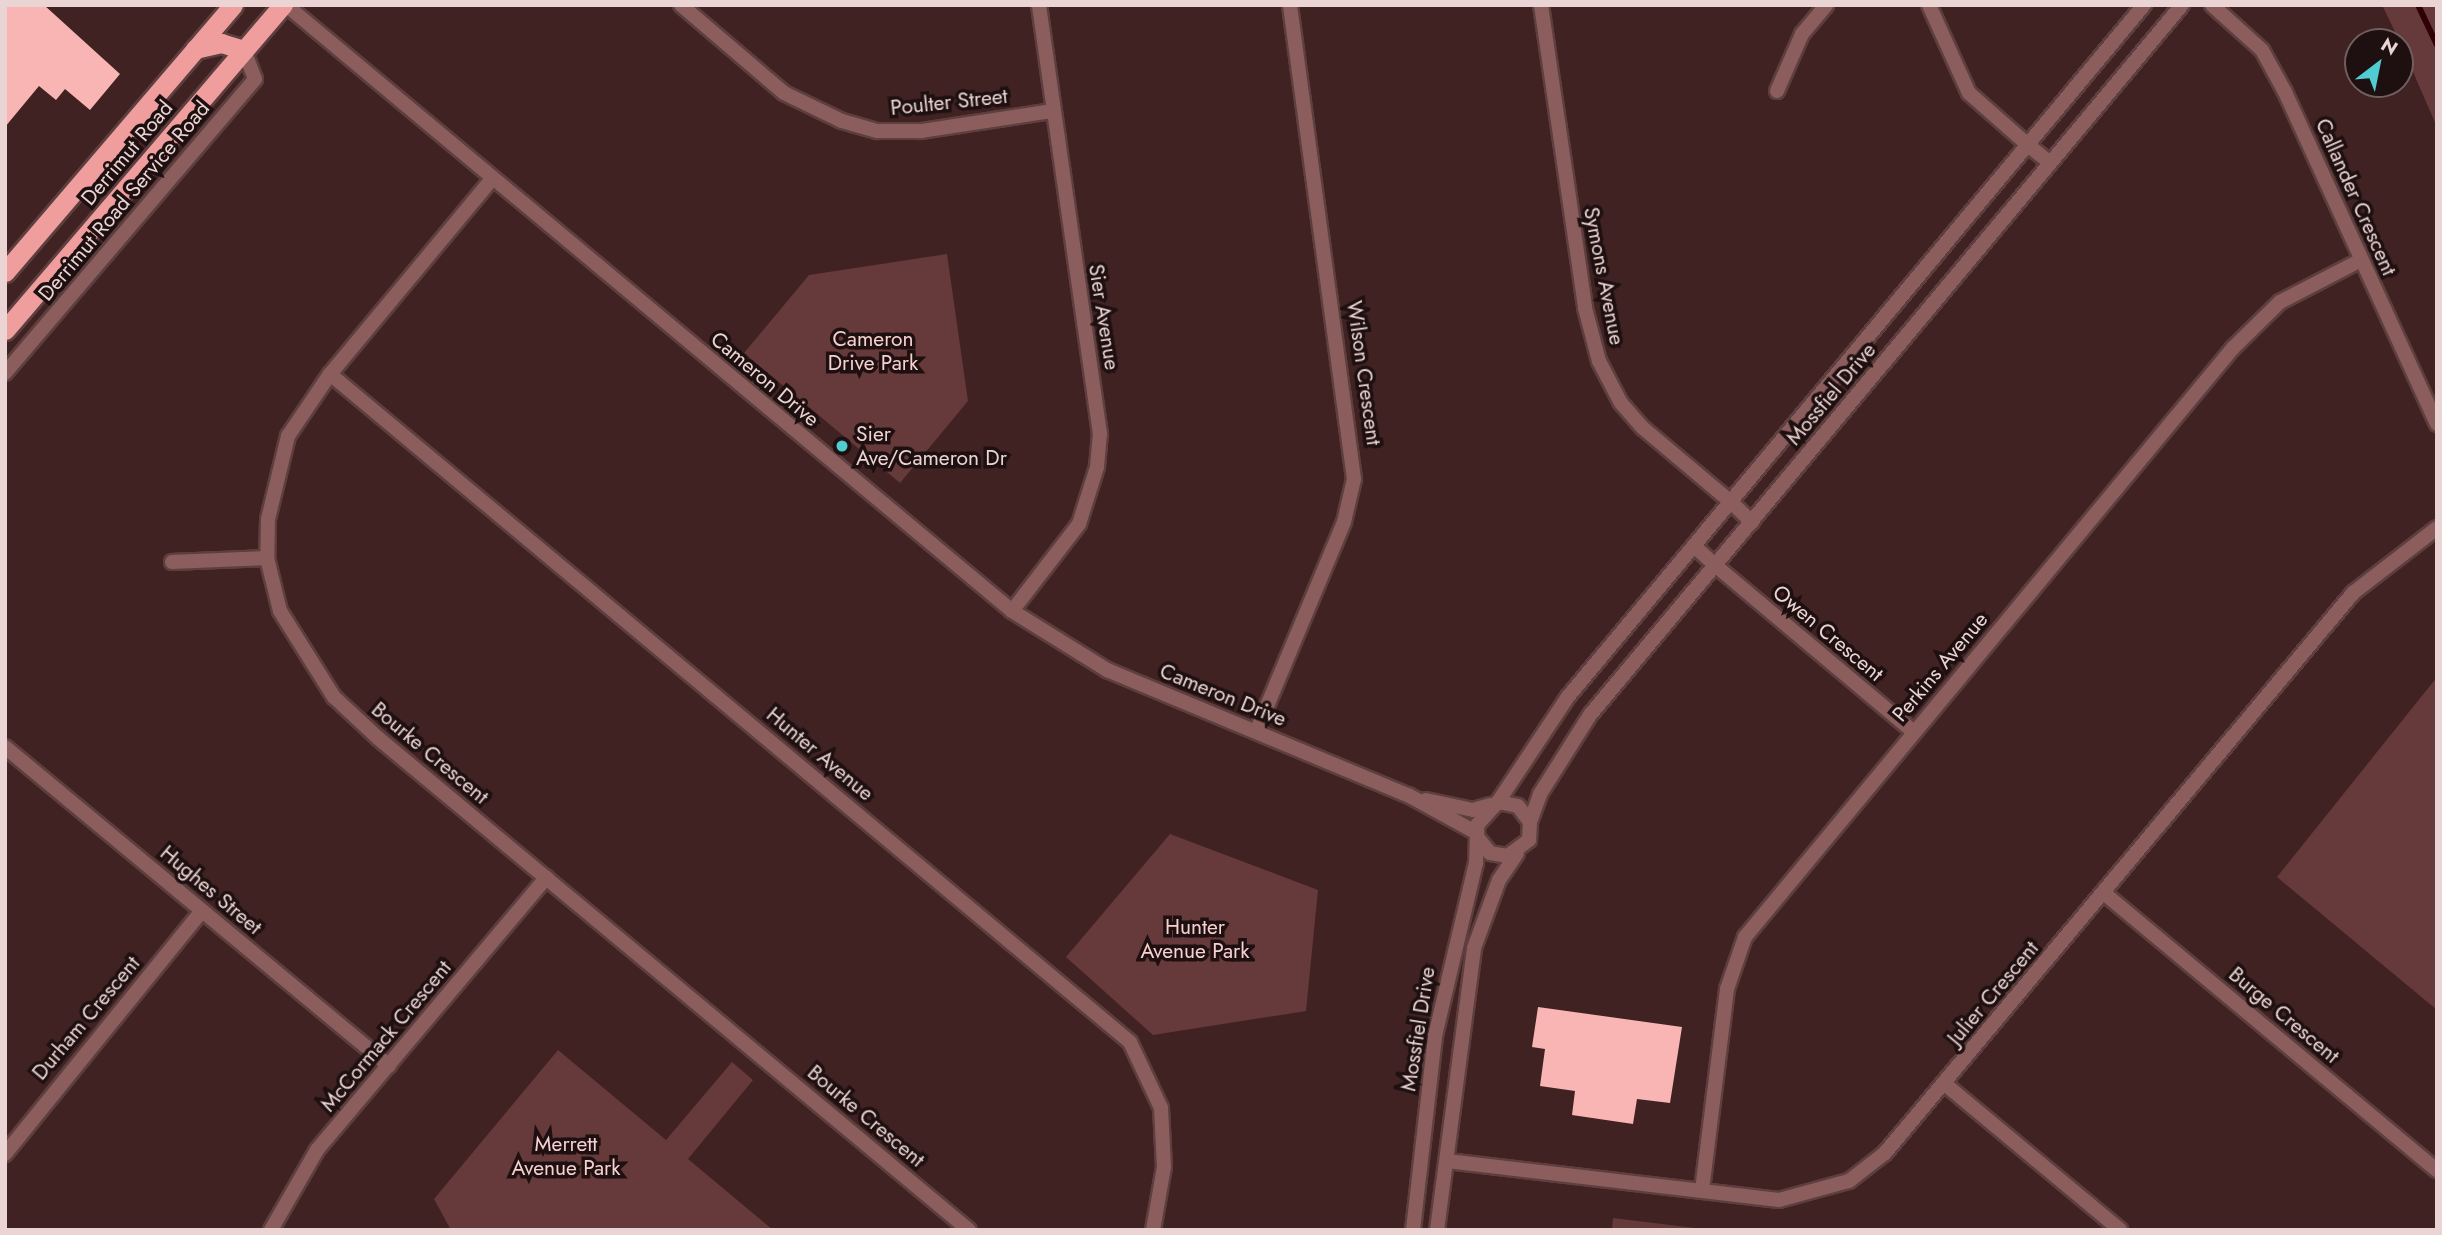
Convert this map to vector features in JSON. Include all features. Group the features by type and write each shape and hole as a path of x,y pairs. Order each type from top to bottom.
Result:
{"highway":[{"name":"Derrimut Road","path":"5,272 233,5"},
{"name":"Derrimut Road","path":"5,330 284,5"},
{"path":"195,49 221,43 244,50"}],"street":[{"name":"Cameron Drive","path":"284,5 1012,611 1107,670 1257,730 1408,795 1478,835"},
{"name":"Poulter Street","path":"681,5 783,93 842,121 878,131 921,131 1052,111"},
{"name":"Sier Avenue","path":"1012,611 1079,524 1098,456 1096,400 1052,111 1039,5"},
{"name":"Wilson Crescent","path":"1257,730 1344,522 1354,479 1290,5"},
{"name":"Symons Avenue","path":"1541,5 1585,308 1599,361 1643,428 1752,522"},
{"path":"1777,91 1802,34 1826,5"},
{"path":"1929,5 1969,93 2050,163"},
{"name":"Mossfiel Drive","path":"1494,804 1567,698 2144,5"},
{"name":"Mossfiel Drive","path":"1530,822 1550,776 1590,715 2182,5"},
{"name":"Callander Crescent","path":"2212,5 2262,50 2437,424"},
{"name":"Derrimut Road Service Road","path":"5,373 255,79 244,50"},
{"name":"Bourke Crescent","path":"492,179 330,374 288,436 273,481 267,558 280,611 334,697 546,878 969,1230"},
{"name":"Perkins Avenue","path":"1702,1190 1737,952 1914,732 2257,323 2312,281 2361,260"},
{"name":"Hunter Avenue","path":"330,374 1130,1042 1161,1108 1164,1167 1153,1230"},
{"name":"Julier Crescent","path":"1422,1157 1779,1200 1849,1181 1885,1153 1945,1084 2353,593 2437,528"},
{"name":"Owen Crescent","path":"1695,547 1914,732"},
{"path":"172,562 267,558"},
{"name":"Hughes Street","path":"6,748 389,1066"},
{"name":"Cameron Drive","path":"1408,795 1473,810 1494,804"},
{"path":"1494,804 1518,806 1530,822 1529,840 1517,853 1499,856 1478,835 1494,804"},
{"name":"Mossfiel Drive","path":"1413,1230 1435,1036 1478,835"},
{"name":"Mossfiel Drive","path":"1437,1230 1474,948 1499,880 1517,853"},
{"name":"McCormack Crescent","path":"271,1230 317,1150 546,878"},
{"name":"Burge Crescent","path":"2104,893 2437,1170"},
{"name":"Durham Crescent","path":"5,1154 202,911"},
{"path":"1945,1084 2120,1230"}],"green space":[{"path":"2382,5 2437,5 2437,127 2414,74 2414,28 2393,28"},
{"name":"Cameron Drive Park","path":"947,254 968,401 900,483 744,353 809,275"},
{"path":"2437,677 2437,1010 2277,877"},
{"name":"Hunter Avenue Park","path":"1170,834 1318,890 1306,1011 1153,1035 1066,957"},
{"name":"Merrett Avenue Park","path":"558,1050 666,1140 732,1062 753,1080 688,1159 773,1230 451,1230 434,1199"},
{"path":"1613,1218 1711,1230 1612,1230"}],"building":[{"path":"5,5 44,5 120,74 90,110 65,89 56,100 39,86 5,127"},
{"path":"1538,1007 1682,1027 1670,1103 1637,1099 1633,1124 1572,1115 1575,1091 1540,1086 1545,1049 1532,1047"}],"waterway":[{"path":"2418,5 2437,45"}],"place":[{"name":"Sier Ave/Cameron Dr","path":"842,446"}]}
